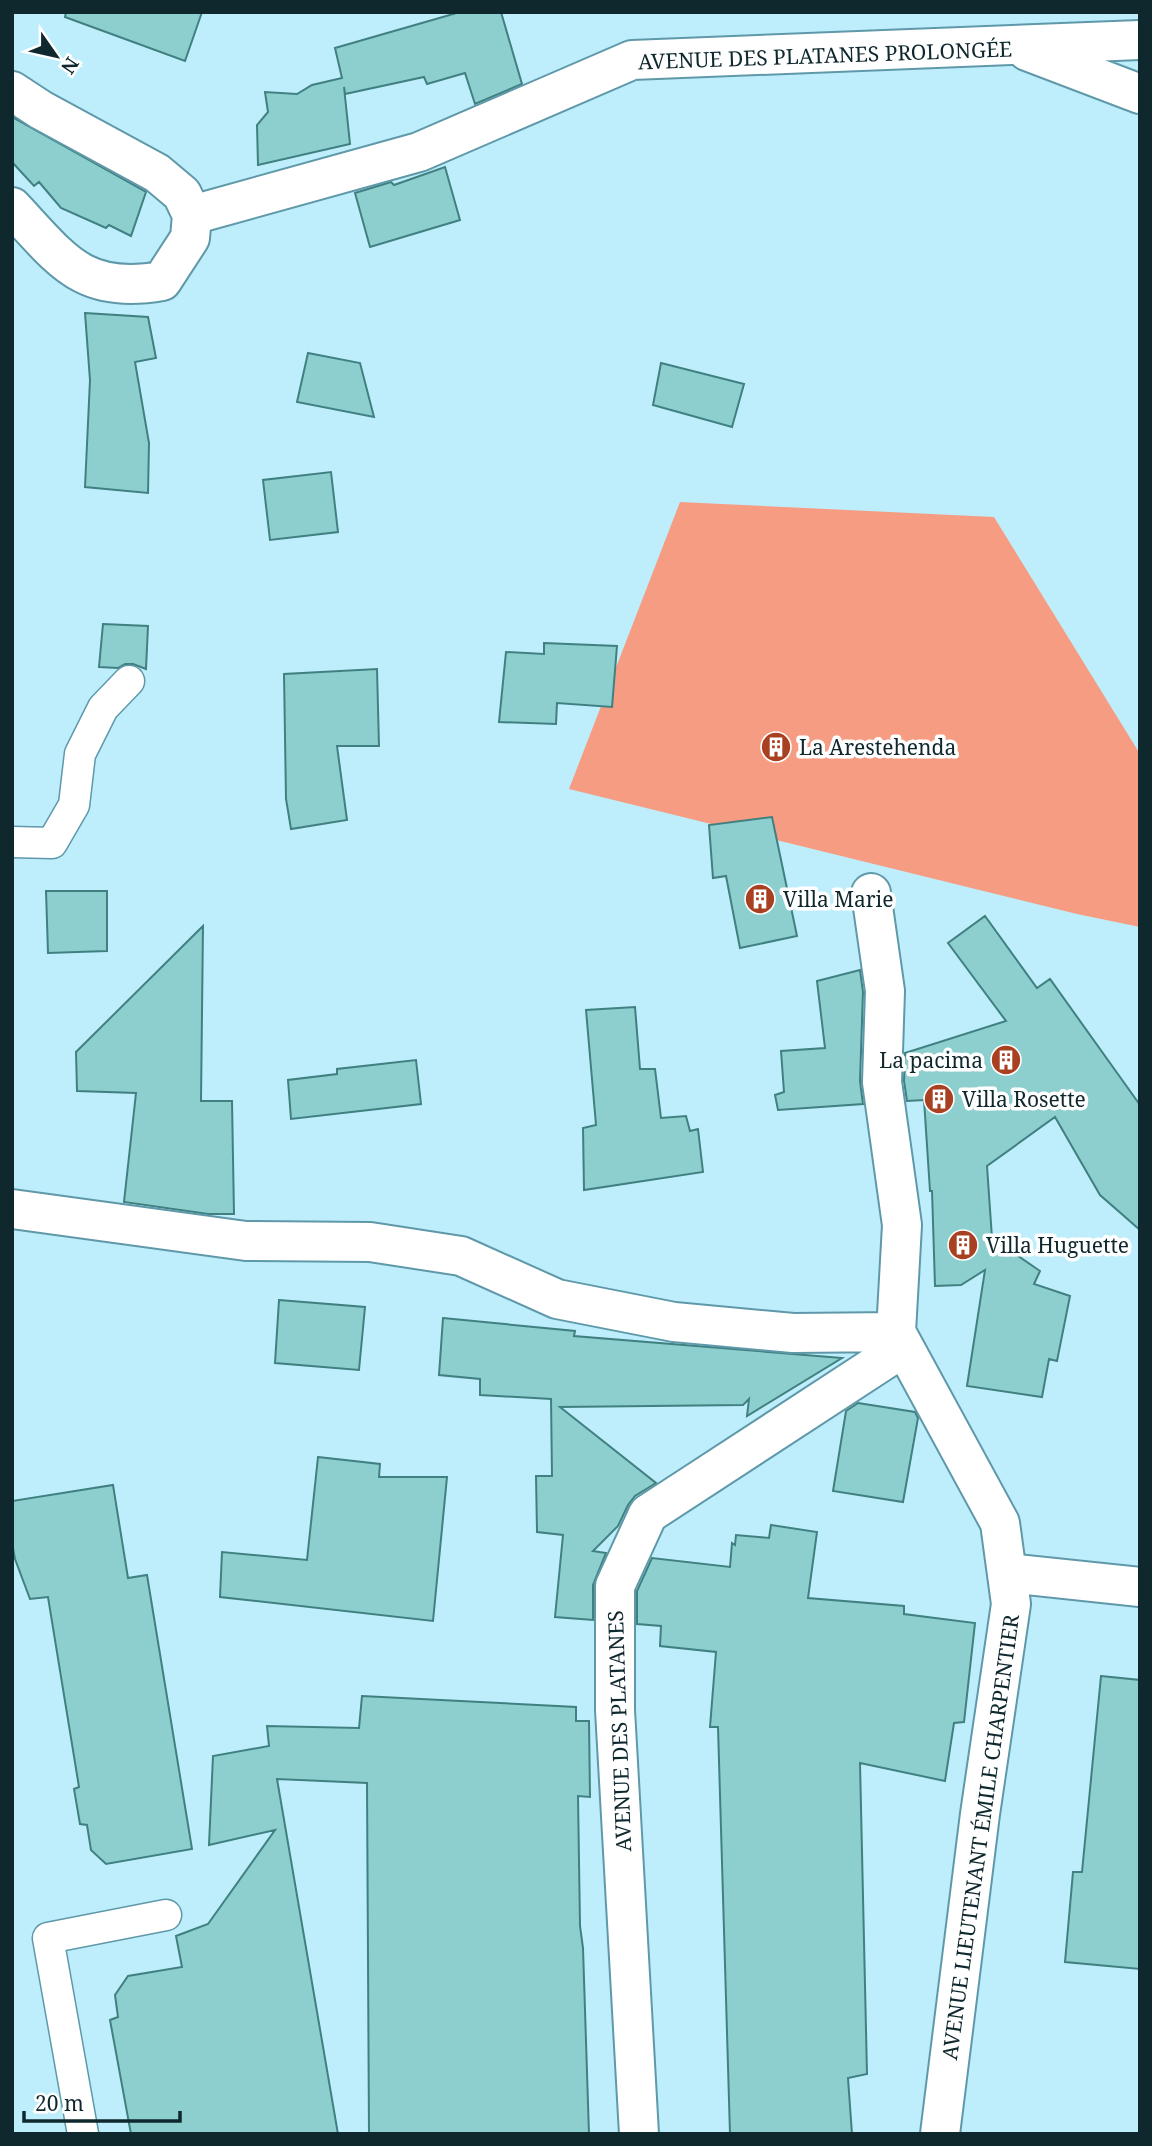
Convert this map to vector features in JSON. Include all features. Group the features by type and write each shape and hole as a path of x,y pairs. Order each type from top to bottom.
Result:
{"street":[{"path":"1012,45 1140,40"},
{"name":"AVENUE DES PLATANES PROLONGÉE","path":"192,215 419,152 632,60 1012,45 1140,94"},
{"path":"12,90 41,110 157,173 182,194 192,215 190,238 162,281 133,286 96,281 64,262 12,207"},
{"path":"12,1209 246,1241 370,1242 461,1256 557,1299 674,1322 900,1339 902,1225 882,1082 885,990 871,893"},
{"name":"AVENUE LIEUTENANT ÉMILE CHARPENTIER","path":"900,1339 1000,1523 1011,1604 940,2134"},
{"name":"AVENUE DES PLATANES","path":"639,2134 615,1710 615,1586 648,1514 900,1339"},
{"path":"1007,1573 1140,1587"}],"lane":[{"path":"12,842 52,843 75,805 80,754 103,708 129,681"},
{"path":"83,2134 48,1938 166,1915"}],"shaded area":[{"path":"680,502 994,517 1140,754 1140,927 1077,914 569,789"}],"building":[{"path":"66,12 202,12 185,61 65,17"},
{"path":"460,12 501,12 522,84 475,104 465,73 427,84 424,77 345,94 344,87 350,144 258,165 257,125 268,112 265,92 297,94 312,85 342,78 335,48"},
{"path":"12,117 146,192 131,236 61,208 39,182 34,186 12,162"},
{"path":"445,167 460,220 370,247 355,193 391,182 394,185"},
{"path":"85,313 148,317 156,358 135,362 149,443 148,493 85,487 90,380"},
{"path":"308,353 360,363 374,417 297,402"},
{"path":"661,363 744,384 732,427 653,405"},
{"path":"331,472 338,532 270,540 263,480"},
{"path":"103,624 148,626 146,669 133,664 118,668 99,667"},
{"path":"544,643 617,646 612,707 557,703 556,724 499,722 506,652 544,654"},
{"path":"377,669 379,746 337,746 347,820 291,829 286,799 284,674"},
{"name":"Villa Marie","path":"772,817 797,936 740,948 726,876 713,878 709,825"},
{"path":"46,891 107,891 107,951 48,953"},
{"path":"985,916 1037,988 1050,979 1140,1105 1140,1230 1100,1195 1055,1117 987,1166 992,1238 1040,1271 1034,1284 1070,1296 1057,1361 1049,1359 1042,1397 967,1386 985,1270 961,1285 935,1286 932,1191 924,1100 907,1101 904,1081 905,1053 1006,1021 948,943"},
{"path":"203,926 201,1101 232,1101 234,1214 208,1214 124,1202 136,1093 77,1091 76,1052"},
{"path":"860,970 863,992 860,1081 863,1104 778,1110 775,1095 784,1092 781,1051 825,1048 817,981"},
{"path":"635,1007 640,1069 655,1069 661,1118 686,1116 690,1131 698,1129 703,1172 584,1190 583,1128 596,1125 586,1010"},
{"path":"416,1060 421,1104 291,1119 288,1080 337,1074 337,1069"},
{"path":"279,1300 365,1307 359,1370 275,1363"},
{"path":"443,1318 575,1331 574,1336 842,1358 747,1416 749,1399 743,1405 560,1407 656,1483 635,1496 618,1526 593,1551 606,1553 593,1585 593,1620 555,1617 563,1535 537,1532 536,1476 552,1476 551,1399 480,1395 480,1379 439,1375"},
{"path":"858,1403 915,1412 918,1418 903,1502 833,1491 846,1411"},
{"path":"318,1457 380,1464 379,1477 447,1477 433,1621 220,1597 222,1552 307,1560"},
{"path":"113,1485 128,1578 147,1575 192,1849 106,1864 91,1850 87,1825 80,1824 74,1789 79,1787 48,1597 30,1599 15,1559 12,1543 12,1501"},
{"path":"771,1525 817,1532 808,1598 904,1606 904,1614 975,1623 964,1722 954,1723 945,1781 860,1763 867,2074 848,2078 852,2134 730,2134 718,1727 710,1727 716,1652 660,1646 661,1626 637,1624 637,1591 652,1558 730,1567 732,1543 735,1545 736,1535 769,1538"},
{"path":"1101,1676 1140,1680 1140,1969 1065,1962 1073,1872 1082,1872"},
{"path":"362,1696 576,1707 576,1721 589,1721 590,1797 578,1796 580,1926 589,2134 369,2134 367,1783 277,1779 338,2134 131,2134 110,2020 118,2017 115,1995 128,1976 182,1967 176,1936 208,1924 275,1830 209,1845 213,1756 269,1746 267,1726 359,1728"}],"place":[{"name":"La Arestehenda","path":"776,747"},
{"name":"Villa Marie","path":"760,899"},
{"name":"La pacima","path":"1006,1060"},
{"name":"Villa Rosette","path":"939,1099"},
{"name":"Villa Huguette","path":"963,1245"}]}
